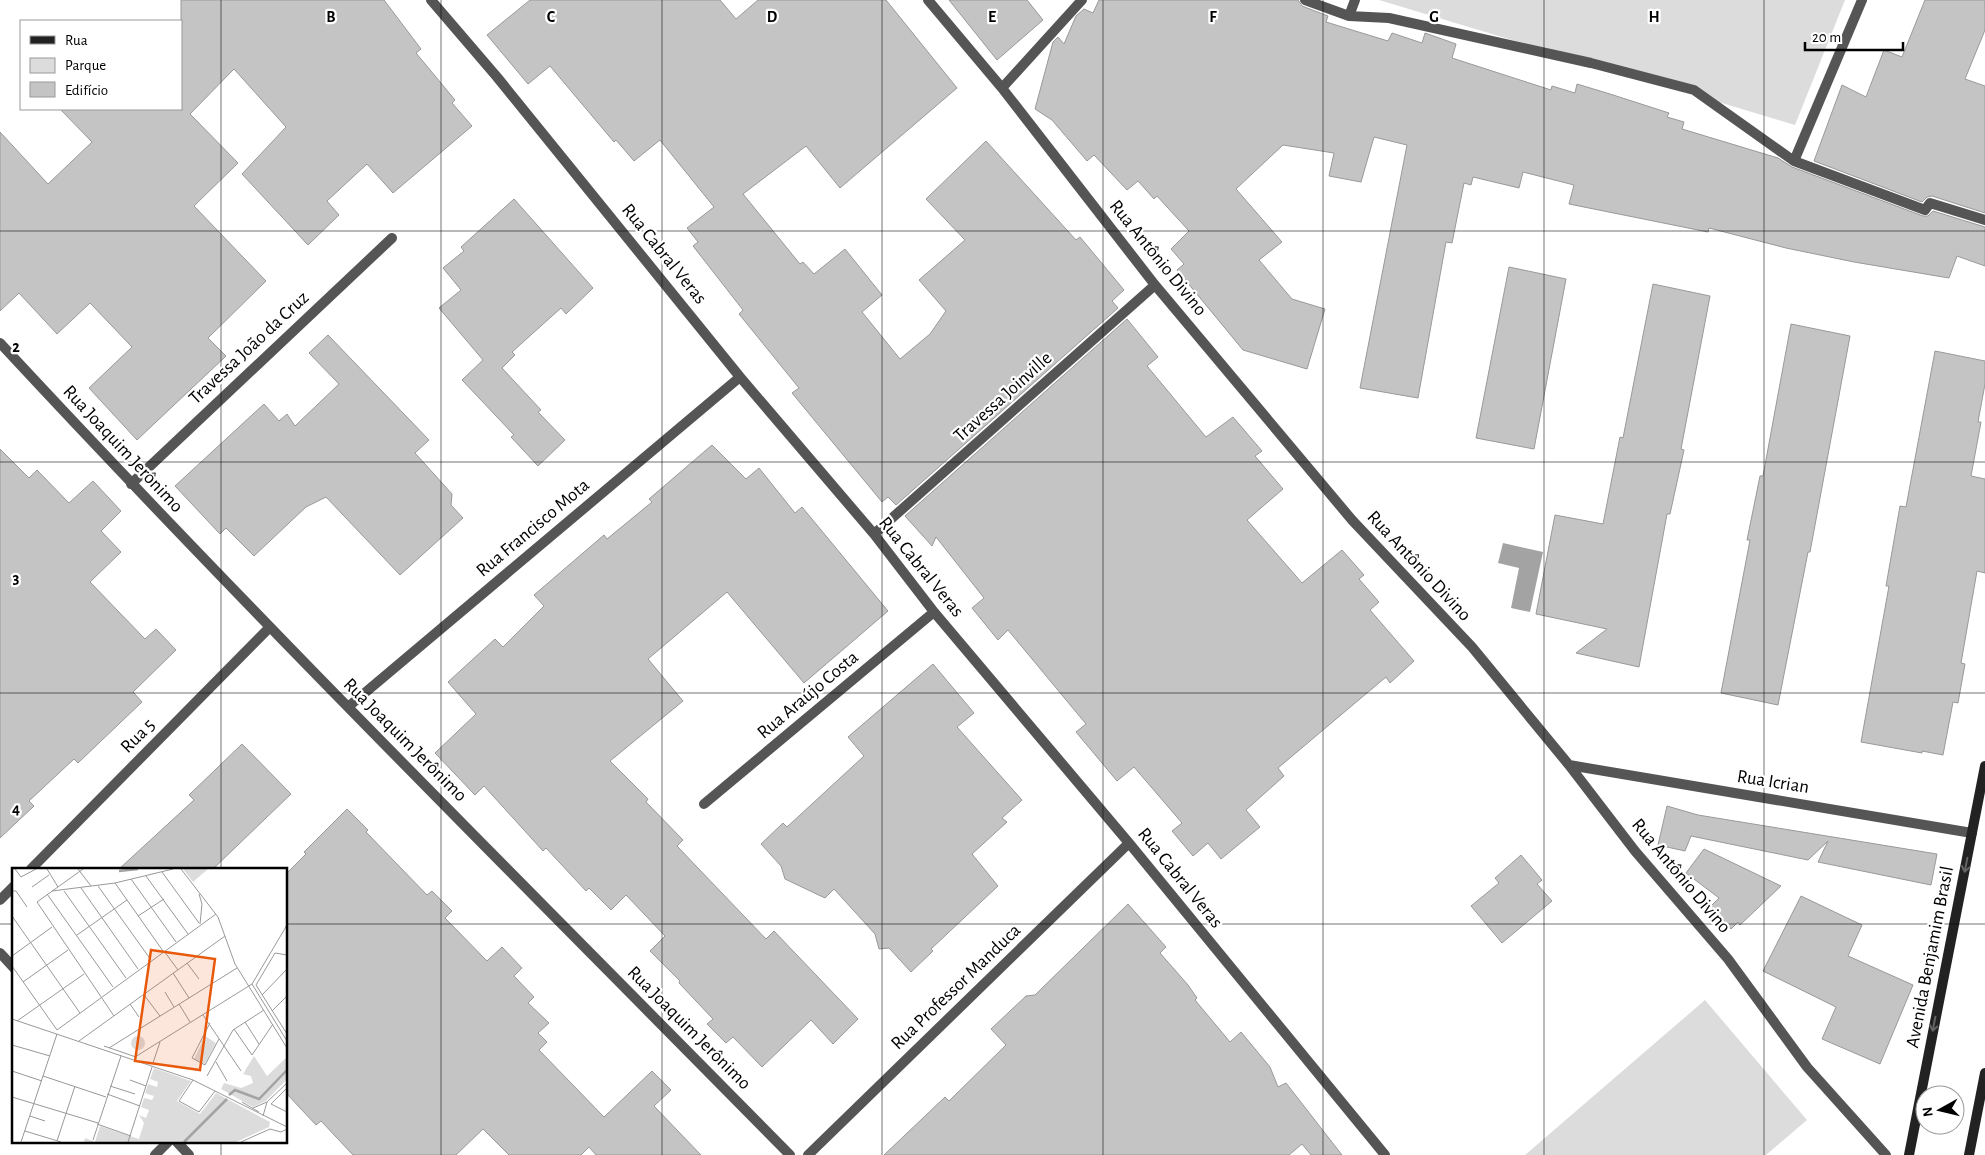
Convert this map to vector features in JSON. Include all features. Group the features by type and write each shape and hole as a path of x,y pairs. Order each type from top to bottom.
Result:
{"main road":[{"name":"Avenida Benjamim Brasil","path":"1909,1155 1985,766"},
{"path":"1969,1155 1985,1073"}],"street":[{"name":"Rua Cabral Veras","path":"431,0 509,92 740,377 874,534 934,612 1129,843 1385,1155"},
{"name":"Rua Antônio Divino","path":"928,0 1002,88 1156,285 1352,520 1472,648 1569,765 1635,851 1728,959 1807,1067 1886,1155"},
{"path":"1002,88 1082,0"},
{"path":"1305,0 1349,16 1389,18 1591,63 1694,90 1794,161 1925,210 1930,203 1985,220"},
{"path":"1349,16 1356,0"},
{"path":"1794,161 1862,0"},
{"name":"Travessa João da Cruz","path":"131,484 392,238"},
{"name":"Travessa Joinville","path":"874,534 1156,285"},
{"name":"Rua Joaquim Jerônimo","path":"0,343 131,484 270,627 790,1155"},
{"name":"Rua Francisco Mota","path":"348,707 740,377"},
{"name":"Rua Araújo Costa","path":"704,804 934,612"},
{"name":"Rua 5","path":"32,868 270,627"},
{"name":"Rua Icrian","path":"1569,765 1972,832"},
{"name":"Rua Professor Manduca","path":"808,1155 1129,843"},
{"path":"0,900 12,888"},
{"path":"0,953 12,966"},
{"path":"155,1155 169,1142"},
{"path":"177,1142 189,1155"}],"green space":[{"path":"1379,0 1845,0 1795,125"},
{"path":"1705,1000 1807,1120 1766,1155 1525,1155"}],"shaded area":[{"path":"1503,543 1543,552 1530,612 1511,608 1519,568 1498,563"}],"building":[{"path":"181,0 384,0 421,49 416,53 455,100 452,103 472,126 393,193 367,164 327,201 339,215 308,245 242,174 286,127 234,69 190,114 238,163 194,206 266,281 208,338 226,356 137,440 89,388 132,347 90,303 57,334 19,293 0,311 0,132 48,184 92,142 61,110 182,110"},
{"path":"530,0 720,0 736,19 758,0 886,0 957,88 840,188 806,146 743,194 800,264 803,262 814,274 845,249 882,295 862,312 900,359 930,334 946,311 919,280 965,240 926,199 986,141 1076,240 1080,237 1124,290 1112,301 1118,308 896,505 888,497 882,502 792,393 799,388 739,314 743,310 693,246 698,242 687,228 714,207 660,140 634,161 616,140 614,142 550,66 528,84 487,35"},
{"path":"949,0 1027,0 1043,20 997,60"},
{"path":"1099,0 1298,0 1302,6 1328,16 1326,22 1388,41 1392,33 1422,43 1425,33 1456,44 1452,58 1551,90 1552,86 1575,93 1577,84 1610,94 1669,113 1667,117 1684,122 1682,129 1778,158 1792,167 1923,216 1928,216 1933,211 1985,227 1985,266 1957,256 1949,278 1854,262 1786,248 1709,228 1708,232 1569,204 1574,185 1523,172 1519,188 1473,177 1471,185 1464,183 1452,243 1446,242 1418,398 1360,388 1407,145 1374,137 1361,182 1329,176 1334,153 1283,145 1236,189 1282,242 1259,260 1292,299 1325,309 1307,369 1243,350 1177,270 1184,264 1171,249 1189,231 1157,196 1154,199 1138,181 1127,190 1094,155 1087,161 1052,120 1035,109 1053,42 1058,37 1064,44 1076,16 1084,9 1093,13"},
{"path":"1925,0 1985,0 1985,30 1965,79 1985,86 1985,213 1932,196 1927,197 1922,202 1814,161 1842,85 1866,97 1884,50 1902,57"},
{"path":"514,199 593,288 566,314 561,308 512,352 515,355 502,368 541,410 538,412 565,440 538,466 511,437 514,435 462,380 483,360 439,308 461,290 443,268 464,251 461,247"},
{"path":"1509,267 1566,279 1534,449 1476,438"},
{"path":"1653,284 1710,296 1681,449 1684,450 1670,514 1667,514 1639,667 1576,653 1607,629 1536,614 1555,515 1603,524 1620,437 1623,438"},
{"path":"1127,319 1158,357 1147,366 1206,437 1233,417 1262,451 1255,456 1283,489 1247,520 1302,583 1342,550 1364,575 1359,579 1379,602 1370,610 1414,661 1390,683 1386,677 1278,768 1284,776 1246,810 1260,827 1221,859 1208,843 1193,856 1172,831 1182,823 1134,767 1117,781 1076,732 1086,724 1008,630 998,640 972,608 984,598 936,537 932,546 905,516"},
{"path":"1791,324 1850,336 1810,552 1808,552 1778,705 1721,693 1750,540 1747,540 1760,476 1763,476"},
{"path":"328,335 429,440 415,453 452,494 451,505 463,518 400,575 326,497 306,507 254,556 226,528 220,534 175,486 264,404 279,421 287,414 295,426 339,384 309,353"},
{"path":"1935,351 1985,361 1985,384 1978,422 1981,422 1971,476 1985,479 1985,573 1977,571 1961,663 1965,664 1958,703 1953,702 1943,755 1861,742 1889,586 1886,586 1900,506 1906,507"},
{"path":"712,445 746,479 759,468 795,513 802,507 888,611 804,683 727,592 648,659 683,701 610,761 648,799 646,802 683,840 677,846 766,939 774,931 858,1019 833,1044 811,1020 762,1067 733,1037 726,1043 707,1024 713,1019 679,983 680,981 650,951 665,936 626,895 611,910 589,888 586,891 546,848 543,851 484,786 475,795 435,753 476,714 448,682 495,639 503,647 544,606 534,595 604,535 607,539 652,502 649,499"},
{"path":"0,449 29,478 37,470 69,503 93,481 121,511 101,531 121,552 90,582 145,639 156,629 176,650 133,692 142,702 78,763 74,759 29,801 34,806 0,838"},
{"path":"933,664 974,713 957,727 1022,800 1002,818 1007,822 972,854 998,886 931,949 933,951 911,972 889,948 879,949 875,934 834,889 825,898 785,879 781,866 761,844 783,823 787,827 864,756 848,737"},
{"path":"242,744 291,794 214,868 120,868 194,800 189,795"},
{"path":"1667,806 1698,815 1937,854 1931,885 1818,862 1828,841 1808,860 1691,836 1685,851 1658,845"},
{"path":"347,809 368,830 366,832 427,895 432,891 452,911 445,918 487,961 502,947 522,968 514,976 534,997 528,1003 549,1023 538,1033 547,1042 539,1050 604,1117 652,1071 671,1090 654,1106 701,1155 596,1155 589,1147 581,1155 509,1155 483,1129 456,1155 353,1155 321,1121 316,1125 288,1095 288,872 306,854 304,852"},
{"path":"1704,849 1781,886 1740,925 1738,922 1731,929 1711,906 1719,898 1686,873"},
{"path":"1521,855 1542,880 1537,884 1552,901 1502,943 1471,906 1499,883 1495,878"},
{"path":"1801,896 1862,925 1848,956 1913,985 1880,1064 1822,1039 1836,1007 1763,971"},
{"path":"1128,904 1166,947 1160,953 1188,985 1197,998 1195,1000 1230,1042 1241,1032 1270,1067 1278,1087 1286,1083 1342,1155 1311,1155 1302,1144 1289,1155 884,1155 945,1097 949,1101 1006,1045 991,1029 1026,996 1035,995"}]}
